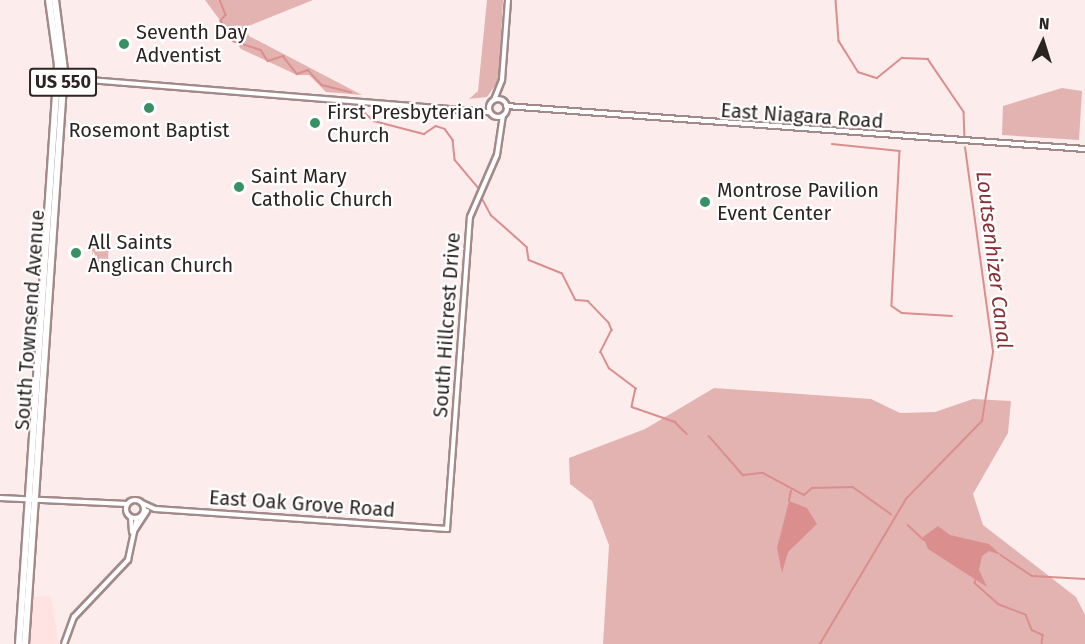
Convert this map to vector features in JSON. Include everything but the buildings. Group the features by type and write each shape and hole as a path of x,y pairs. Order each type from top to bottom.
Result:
{"highway":[{"name":"South Townsend Avenue","path":"49,0 60,78"},
{"name":"South Townsend Avenue","path":"25,644 32,500 63,39 55,0"},
{"name":"South Townsend Avenue","path":"19,644 32,500"}],"street":[{"path":"506,104 502,80 508,0"},
{"path":"60,78 472,107 492,113 493,101 502,80"},
{"path":"472,107 493,101"},
{"name":"East Niagara Road","path":"493,101 518,110"},
{"name":"South Hillcrest Drive","path":"447,529 470,222 478,190 497,155 498,129 506,104"},
{"name":"East Niagara Road","path":"492,113 503,115 518,110 1085,149"},
{"name":"South Hillcrest Drive","path":"492,113 498,129"},
{"path":"0,498 118,507 142,503 145,512 133,535"},
{"name":"East Oak Grove Road","path":"142,503 155,509"},
{"path":"126,512 127,504"},
{"path":"118,507 131,518 133,535"},
{"name":"East Oak Grove Road","path":"145,512 155,509 447,529"},
{"path":"131,518 137,518 145,512"},
{"path":"64,644 74,617 128,560 137,518"}],"shaded area":[{"path":"205,0 313,0 246,27 249,36 362,95 326,92 309,75 297,75 241,49"},
{"path":"487,0 503,0 499,80 487,97 469,99 478,91"},
{"path":"1062,88 1082,91 1079,140 1002,135 1003,106"},
{"path":"91,242 109,243 107,274 95,273"},
{"path":"714,388 871,399 900,413 935,412 973,399 1011,401 1008,433 973,494 983,525 1076,597 1085,615 1085,644 603,644 609,545 592,501 570,484 569,458 645,429"},
{"path":"789,501 807,508 817,524 788,552 782,573 777,548"},
{"path":"938,526 950,535 989,544 1001,555 989,551 982,556 979,570 987,587 928,549 923,537"},
{"path":"51,596 59,644 28,644 32,597"}],"waterway":[{"path":"220,0 226,15 221,21 233,41 261,50 268,61 283,56 297,74 308,70 322,85 351,92"},
{"name":"Loutsenhizer Canal","path":"836,0 839,41 858,72 877,78 902,58 928,59 964,112 965,137"},
{"path":"356,105 374,121 424,134 436,126 445,129 453,140 455,160 481,191"},
{"path":"832,144 900,151 892,306 902,313 952,316"},
{"name":"Loutsenhizer Canal","path":"820,644 906,499 982,421 993,352 965,148"},
{"path":"481,196 491,215 527,247 529,260 562,273 576,300 588,301 609,323 612,330 601,352 609,368 636,388 632,407 675,422 687,434"},
{"path":"709,436 743,475 763,473 804,495 812,488 853,487 891,514"},
{"path":"789,501 791,491"},
{"path":"908,525 924,540"},
{"path":"1001,555 1032,576 1085,579"},
{"path":"977,577 975,583 998,604 1026,615 1032,630 1043,635 1042,644"}],"place":[{"name":"Seventh Day Adventist","path":"124,44"},
{"name":"Rosemont Baptist","path":"149,108"},
{"name":"First Presbyterian Church","path":"315,123"},
{"name":"Saint Mary Catholic Church","path":"239,187"},
{"name":"Montrose Pavilion Event Center","path":"705,202"},
{"name":"All Saints Anglican Church","path":"76,253"}]}
